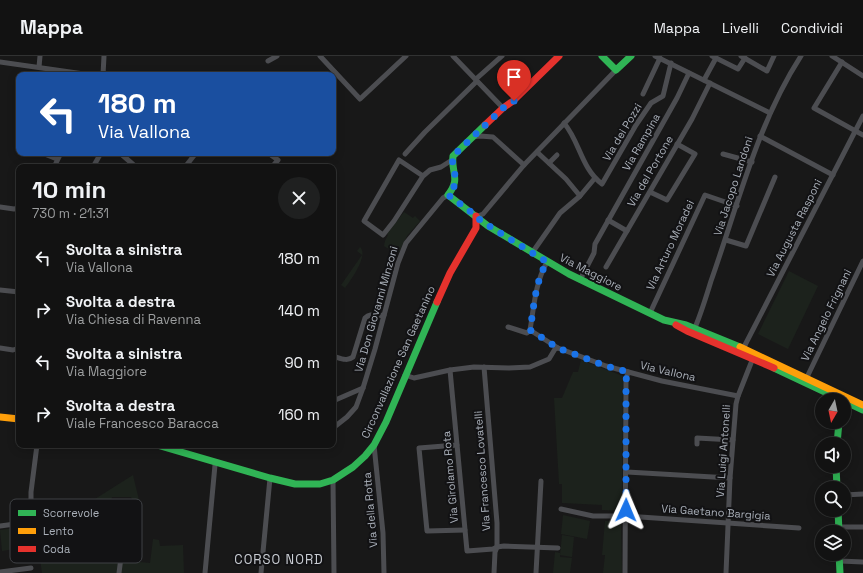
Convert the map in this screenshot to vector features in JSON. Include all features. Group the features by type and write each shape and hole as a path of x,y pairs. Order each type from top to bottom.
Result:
{"street":[{"path":"39,67 40,56"},
{"path":"103,72 104,56"},
{"path":"268,61 277,56"},
{"path":"320,56 335,72"},
{"path":"336,73 360,99 406,56"},
{"path":"453,56 503,108"},
{"path":"405,154 425,132 502,56"},
{"path":"423,176 399,160 364,221 383,235 394,221 423,176 430,170 441,167 452,160 453,156 472,137 503,108 514,101 559,56"},
{"path":"602,56 616,70"},
{"path":"488,226 484,225 476,228 477,220 475,215 478,216 483,214 524,165 631,56"},
{"path":"704,80 714,57 738,69 743,57 767,71 774,56"},
{"name":"Via Jacopo Landoni","path":"692,330 726,240 760,136 789,74 801,56"},
{"path":"832,56 863,76"},
{"path":"643,94 658,57 770,113"},
{"path":"0,62 39,67 53,72"},
{"path":"842,62 814,108 863,135"},
{"name":"Via dei Pozzi","path":"595,178 602,184 636,125 651,103 663,96 671,63"},
{"name":"Via Rampina","path":"580,280 594,253 595,244 690,73"},
{"name":"Via del Portone","path":"606,267 678,144 710,84"},
{"name":"Via Augusta Rasponi","path":"744,351 863,116"},
{"path":"532,253 560,213 580,196 595,178 585,164 571,131 564,123"},
{"path":"760,136 833,175"},
{"path":"472,137 494,137 524,165"},
{"path":"650,192 667,200 695,154 678,144"},
{"path":"537,152 566,179 580,196"},
{"path":"723,154 752,162"},
{"path":"549,163 557,155"},
{"path":"48,156 57,160"},
{"path":"55,164 59,156"},
{"path":"123,156 133,164"},
{"path":"187,164 194,156"},
{"path":"272,156 278,160 275,164"},
{"path":"448,195 454,187 456,181 452,160"},
{"path":"726,240 746,246 775,177"},
{"name":"Via Maggiore","path":"448,195 488,226 580,280 650,313 778,364 830,393"},
{"name":"Via Don Giovanni Minzoni","path":"336,400 363,388 398,263 406,243 442,198 448,195"},
{"name":"Via Arturo Moradei","path":"650,313 705,195 737,206"},
{"path":"0,207 16,209"},
{"path":"483,214 484,221 488,226"},
{"path":"608,220 627,231"},
{"name":"Circonvallazione San Gaetanino","path":"167,448 270,478 306,486 334,480 353,467 374,446 386,422 450,273 476,228"},
{"name":"Via Angelo Frignani","path":"807,380 863,261"},
{"path":"508,327 527,333 530,330 537,288 547,262"},
{"path":"0,290 16,292"},
{"path":"336,357 348,360 351,359 353,357 365,318 370,315 384,315"},
{"name":"Via Vallona","path":"530,330 558,348 606,366 662,381 738,396"},
{"path":"0,348 13,350 16,349"},
{"path":"405,376 414,378 450,370 484,367 530,367 548,359 558,348"},
{"name":"Via Maggiore","path":"744,351 753,358 823,385 824,388 833,393"},
{"path":"753,358 756,357 771,364 778,364"},
{"name":"Via Luigi Antonelli","path":"726,573 730,478 738,396 753,358"},
{"name":"Via Francesco Lovatelli","path":"484,367 497,523 497,547 494,573"},
{"name":"Via Girolamo Rota","path":"450,370 467,551 493,549 497,547"},
{"path":"628,372 626,380 627,472 625,573 631,573"},
{"path":"336,426 356,407 363,388"},
{"path":"851,402 863,405"},
{"path":"851,404 863,410"},
{"path":"0,417 16,419"},
{"path":"697,444 697,438 733,440"},
{"path":"457,445 420,448 427,531 465,530"},
{"name":"Via della Rotta","path":"374,446 383,533 384,573"},
{"path":"31,499 37,448"},
{"path":"204,573 216,462"},
{"path":"627,472 730,478"},
{"path":"261,573 270,478"},
{"path":"334,480 334,573"},
{"path":"536,573 541,481"},
{"path":"851,495 863,494"},
{"name":"Via Gaetano Bargigia","path":"561,509 593,516 626,516 799,528"},
{"path":"0,526 10,525"},
{"path":"851,528 863,527"},
{"path":"497,547 558,548"},
{"path":"851,560 863,562"},
{"path":"840,561 840,573"},
{"path":"119,573 120,563"},
{"path":"0,572 31,568"}],"shaded area":[{"path":"404,212 413,218 415,216 420,221 407,236 399,252 384,246 388,235 387,234"},
{"path":"360,247 362,251 362,255 357,251"},
{"path":"362,255 355,274 345,288 341,285"},
{"path":"789,271 818,286 788,349 758,334"},
{"path":"581,360 623,376 622,511 602,510 602,505 562,503 562,484 559,484 554,398 562,398 573,372 578,372"},
{"path":"133,475 139,499 132,499 131,497 112,497 112,499 95,499"},
{"path":"563,515 590,521 587,539 561,534"},
{"path":"605,521 621,521 622,573 603,573 605,555 602,555"},
{"path":"10,529 10,550 2,551 0,530"},
{"path":"562,535 574,537 572,557 560,555"},
{"path":"153,539 159,540 160,546 183,545 184,573 42,573 41,563 150,563"},
{"path":"555,552 560,553 560,557 572,558 570,573 553,573"}],"traffic: fast":[{"path":"602,56 616,70 631,56"},
{"path":"485,125 453,156 455,180 448,195 488,226 569,274 664,320 686,325 740,347"},
{"path":"167,448 295,484 320,484 333,480 353,467 374,445 386,422 437,302"},
{"path":"774,368 827,393"},
{"path":"851,404 863,410"},
{"path":"838,429 838,437"},
{"path":"836,473 837,481"},
{"path":"838,517 839,525"},
{"path":"839,561 840,573"}],"traffic: slow":[{"path":"740,347 863,405"},
{"path":"0,417 16,419"}],"traffic: jam":[{"path":"485,125 513,101 559,56"},
{"path":"437,302 450,273 476,228 476,216"},
{"path":"676,325 774,368"}],"district":[{"name":"CORSO NORD","path":"279,559"}],"route":[{"path":"514,101 503,108 453,156 452,160 456,181 454,187 448,195 488,226 547,262 537,288 530,330 558,348 606,366 628,372 626,380 626,510"}]}
